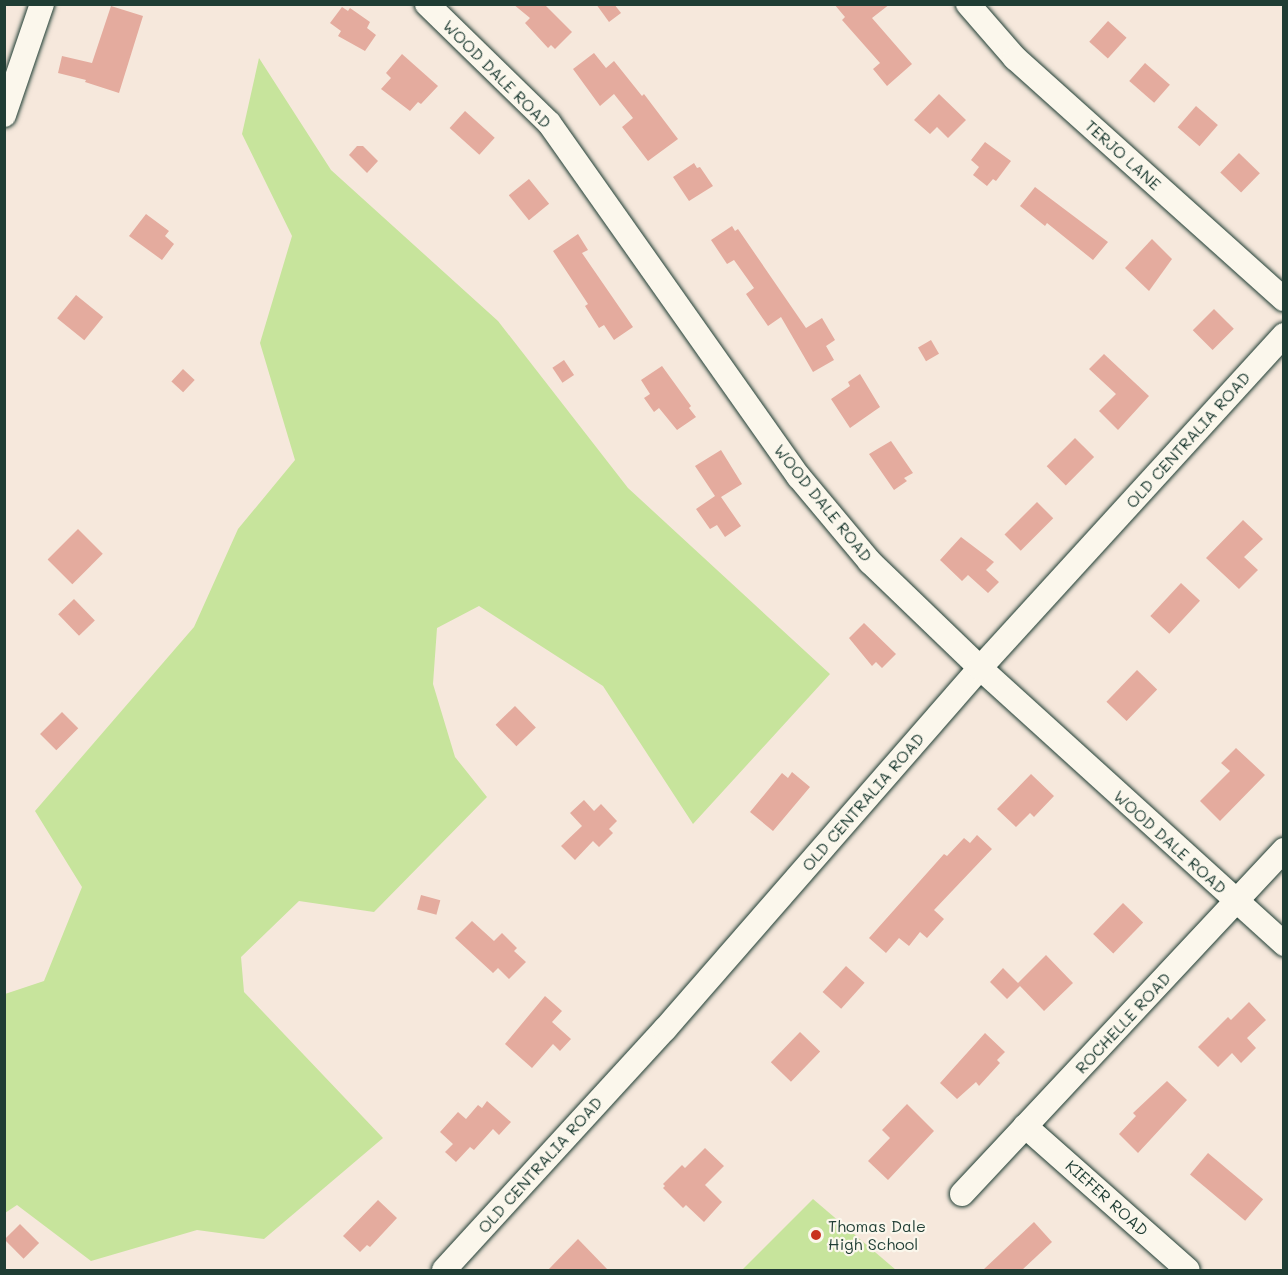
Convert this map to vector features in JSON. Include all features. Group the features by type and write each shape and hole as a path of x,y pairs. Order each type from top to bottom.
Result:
{"street":[{"path":"4,115 42,4"},
{"name":"WOOD DALE ROAD","path":"427,4 549,123 685,319 833,520 909,602 1284,944"},
{"name":"TERJO LANE","path":"968,4 1015,58 1284,299"},
{"name":"OLD CENTRALIA ROAD","path":"444,1270 664,1029 980,668 1284,335"},
{"name":"ROCHELLE ROAD","path":"962,1194 1284,850"},
{"name":"KIEFER ROAD","path":"1026,1126 1188,1270"}],"green space":[{"path":"259,58 331,170 498,321 628,488 830,674 693,824 603,686 479,606 437,628 433,684 455,757 487,797 374,912 299,901 241,957 244,992 383,1138 264,1239 197,1230 91,1261 17,1205 5,1213 5,994 44,981 82,887 35,811 194,627 238,529 295,460 260,343 292,236 242,134"},
{"name":"Thomas Dale High School","path":"813,1199 896,1270 742,1270"}],"building":[{"path":"513,4 544,4 572,32 555,49 551,45 548,48 525,23 530,18"},
{"path":"596,4 614,4 621,13 609,22"},
{"path":"834,4 890,4 872,18 912,64 887,86 873,69 880,63 842,20 845,17"},
{"path":"111,6 143,16 119,93 85,82 86,80 58,73 62,56 92,63"},
{"path":"342,7 348,11 350,8 370,22 367,28 376,35 365,51 338,36 341,31 330,23"},
{"path":"1108,21 1127,38 1108,59 1089,42"},
{"path":"594,53 606,68 614,61 642,96 644,94 678,139 648,161 622,127 633,118 614,94 600,106 573,69"},
{"path":"402,54 438,86 421,104 418,102 410,111 381,89 391,78 386,73"},
{"path":"1145,63 1170,85 1154,103 1129,81"},
{"path":"939,94 966,120 948,138 937,127 930,134 914,120"},
{"path":"1196,106 1218,125 1200,146 1178,127"},
{"path":"465,111 495,138 479,155 450,128"},
{"path":"985,142 1011,161 996,181 993,179 987,186 973,175 979,167 971,160"},
{"path":"357,146 363,146 378,161 367,173 349,155"},
{"path":"1239,153 1260,173 1241,193 1220,172"},
{"path":"694,163 697,168 700,167 713,186 689,201 673,177"},
{"path":"529,179 549,204 529,220 509,195"},
{"path":"1035,187 1108,242 1093,260 1047,223 1045,226 1020,206"},
{"path":"146,214 169,231 165,236 174,244 162,260 129,236"},
{"path":"732,226 735,231 738,229 806,328 822,318 835,340 826,346 834,360 813,372 781,317 768,326 746,294 754,288 734,260 727,264 711,240"},
{"path":"578,234 588,250 582,253 633,327 614,340 604,325 599,328 585,306 588,304 553,251"},
{"path":"1152,239 1172,259 1149,291 1125,268"},
{"path":"76,295 103,317 84,340 57,318"},
{"path":"1214,309 1234,329 1213,350 1193,330"},
{"path":"931,340 939,354 926,361 918,348"},
{"path":"1104,354 1149,396 1118,430 1099,411 1116,394 1089,369"},
{"path":"564,360 574,375 562,383 552,368"},
{"path":"662,366 691,406 689,408 696,417 677,430 659,408 654,412 644,398 650,394 641,380"},
{"path":"183,369 195,380 183,392 171,381"},
{"path":"860,374 880,407 850,428 831,399 850,386 848,382"},
{"path":"1075,438 1094,457 1066,485 1047,466"},
{"path":"891,441 913,473 904,478 907,481 894,490 869,454"},
{"path":"721,450 742,484 721,497 741,526 725,537 717,525 710,529 696,509 715,496 695,466"},
{"path":"1037,502 1053,518 1021,551 1004,535"},
{"path":"1243,520 1263,539 1244,557 1258,570 1239,589 1206,558"},
{"path":"78,529 103,554 72,584 48,559"},
{"path":"961,537 994,562 986,570 999,582 988,593 968,575 962,581 940,560"},
{"path":"1181,583 1200,601 1169,634 1150,616"},
{"path":"74,599 95,621 79,636 58,614"},
{"path":"864,623 896,654 882,668 876,662 872,666 849,638"},
{"path":"1137,670 1157,689 1127,721 1106,702"},
{"path":"515,706 536,728 516,746 496,725"},
{"path":"62,712 78,728 56,750 40,734"},
{"path":"1236,748 1265,775 1220,821 1200,801 1230,771 1221,763"},
{"path":"792,772 810,787 773,831 750,812 782,773 788,778"},
{"path":"1031,774 1054,796 1034,817 1030,813 1016,827 997,809"},
{"path":"584,800 594,811 601,804 617,821 609,829 613,833 599,847 593,841 575,860 561,846 582,826 570,813"},
{"path":"977,835 992,849 934,910 944,919 927,938 920,932 909,946 899,938 886,953 869,938 944,854 947,856 964,838 970,843"},
{"path":"421,895 440,900 436,915 417,909"},
{"path":"1123,903 1143,922 1113,953 1093,934"},
{"path":"472,921 494,941 502,933 517,948 514,951 526,962 509,979 498,968 493,973 455,938"},
{"path":"1046,955 1073,983 1044,1011 1020,986 1007,999 990,982 1003,968 1018,983"},
{"path":"846,966 865,983 841,1009 823,992"},
{"path":"545,996 562,1011 552,1022 571,1039 560,1051 553,1044 532,1068 505,1044"},
{"path":"1249,1002 1266,1020 1247,1038 1256,1048 1241,1063 1232,1053 1218,1067 1198,1047 1228,1017 1231,1020"},
{"path":"800,1032 820,1051 791,1082 771,1062"},
{"path":"985,1033 1005,1052 997,1060 1000,1063 979,1086 976,1082 957,1099 940,1083"},
{"path":"1167,1081 1187,1100 1138,1153 1119,1134 1136,1116 1133,1113"},
{"path":"487,1101 511,1122 499,1135 493,1129 474,1150 470,1147 456,1162 445,1152 453,1144 440,1132 458,1112 466,1119 478,1105 482,1108"},
{"path":"907,1104 934,1131 888,1180 868,1161 890,1138 882,1130"},
{"path":"705,1148 724,1166 705,1185 722,1202 704,1222 686,1205 683,1208 663,1188 665,1186 663,1184 682,1165 685,1168"},
{"path":"1208,1153 1263,1199 1245,1221 1190,1174"},
{"path":"378,1200 397,1218 370,1247 367,1245 360,1252 343,1236"},
{"path":"1034,1222 1052,1242 1022,1270 983,1270"},
{"path":"20,1224 39,1243 24,1259 4,1240"},
{"path":"578,1239 608,1270 548,1270"}],"place":[{"name":"Thomas Dale High School","path":"816,1235"}]}
